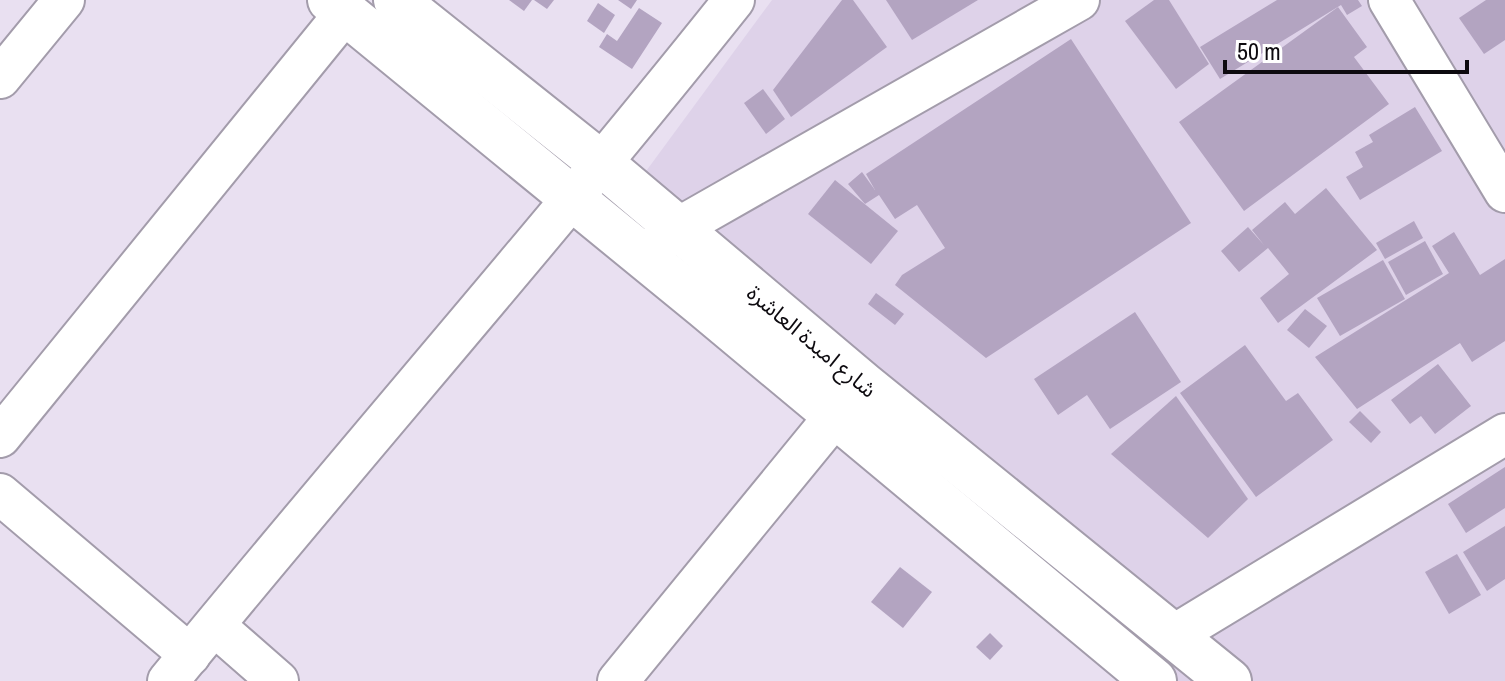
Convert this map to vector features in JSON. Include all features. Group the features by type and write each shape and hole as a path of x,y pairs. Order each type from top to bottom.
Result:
{"main road":[{"name":"شارع امبدة العاشرة","path":"409,4 864,385 1229,681"},
{"name":"شارع امبدة العاشرة","path":"337,6 1154,681"}],"street":[{"path":"0,78 64,0"},
{"path":"191,654 603,165 734,0"},
{"path":"642,256 678,228 1079,0"},
{"path":"1389,0 1505,192"},
{"path":"0,437 337,6"},
{"path":"618,681 835,416"},
{"path":"1174,635 1505,434"},
{"path":"0,494 191,654 278,681"}],"shaded area":[{"path":"772,0 1505,0 1505,681 1143,681 602,231"}],"building":[{"path":"509,0 532,0 524,11"},
{"path":"534,0 554,0 547,9"},
{"path":"618,0 637,0 631,9"},
{"path":"842,0 853,0 887,47 791,117 773,90"},
{"path":"886,0 978,0 912,40"},
{"path":"1154,0 1169,0 1209,64 1176,89 1125,21"},
{"path":"1277,0 1358,0 1362,6 1347,15 1341,5 1220,79 1200,47"},
{"path":"1486,0 1505,0 1505,40 1484,54 1459,18"},
{"path":"598,3 615,15 604,33 587,21"},
{"path":"1338,7 1367,47 1354,57 1389,104 1244,211 1179,122"},
{"path":"639,8 662,23 632,69 599,47 607,34 617,41"},
{"path":"1071,39 1191,223 986,358 895,285 902,275 945,248 917,205 895,219 879,195 865,204 848,184 862,172 875,190 866,174"},
{"path":"763,89 785,119 766,134 744,103"},
{"path":"1415,107 1442,151 1360,200 1346,177 1363,167 1355,152 1373,142 1369,135"},
{"path":"835,180 898,231 871,264 808,214"},
{"path":"1326,188 1377,250 1278,323 1260,298 1289,274 1268,248 1239,272 1221,251 1248,227 1264,245 1252,230 1285,202 1295,214"},
{"path":"1414,221 1423,238 1385,259 1376,243"},
{"path":"1454,232 1480,275 1505,259 1505,341 1472,362 1460,343 1357,409 1315,357 1449,273 1432,246"},
{"path":"1425,241 1443,274 1406,295 1388,262"},
{"path":"1383,260 1405,299 1340,336 1317,298"},
{"path":"876,293 904,314 895,325 868,304"},
{"path":"1305,309 1327,326 1309,348 1287,330"},
{"path":"1135,312 1181,382 1110,429 1087,395 1058,415 1034,379"},
{"path":"1245,345 1286,401 1298,393 1333,440 1256,497 1180,393"},
{"path":"1438,364 1471,406 1435,434 1421,416 1410,424 1391,400"},
{"path":"1176,396 1248,499 1208,538 1111,454"},
{"path":"1360,411 1381,432 1371,443 1349,422"},
{"path":"1505,467 1505,508 1466,533 1448,504"},
{"path":"1505,526 1505,579 1487,591 1463,552"},
{"path":"1457,554 1481,595 1449,614 1425,572"},
{"path":"900,567 932,592 903,628 871,602"},
{"path":"990,633 1003,646 990,660 976,647"}]}
